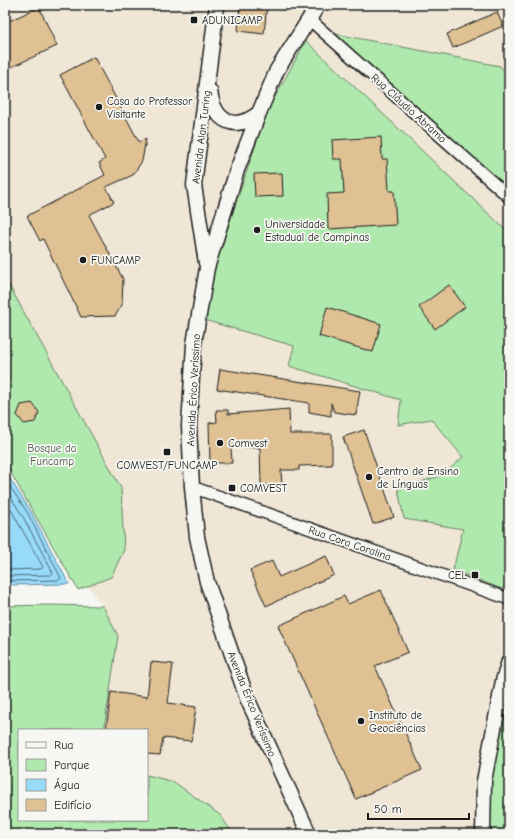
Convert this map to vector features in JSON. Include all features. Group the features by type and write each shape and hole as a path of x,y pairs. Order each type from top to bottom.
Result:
{"street":[{"name":"Avenida Alan Turing","path":"207,268 194,185 217,5"},
{"name":"Avenida Érico Veríssimo","path":"309,834 247,698 215,608 197,537 192,487 189,426 194,344 207,268 237,170 277,70 318,5"},
{"name":"Rua Cláudio Abramo","path":"309,19 509,197"},
{"path":"208,80 211,102 216,111 224,119 232,123 243,122 259,113"},
{"name":"Rua Cora Coralina","path":"192,487 509,599"},
{"path":"483,834 484,781 503,682 509,661"}],"shaded area":[{"name":"Universidade Estadual de Campinas","path":"5,5 509,5 509,834 233,834 220,815 174,782 148,775 148,729 104,729 118,636 103,606 68,560 5,455"}],"green space":[{"path":"331,33 500,66 509,77 509,192"},
{"path":"306,41 509,233 509,582 502,589 453,570 463,529 404,519 398,489 443,475 463,457 431,419 398,425 401,400 289,366 294,346 204,320 215,266 267,111"},
{"name":"Bosque da Funcamp","path":"5,278 121,488 124,550 111,577 78,590 5,463"},
{"path":"5,606 103,606 118,636 104,729 18,729 18,821 148,821 148,775 174,782 220,815 233,834 5,834"},
{"path":"509,672 509,834 483,834 484,781"}],"water":[{"path":"5,471 30,510 69,584 5,585"}],"building":[{"path":"240,5 267,5 264,34 238,31"},
{"path":"39,7 57,46 5,70 5,23"},
{"path":"497,12 503,26 453,48 447,34"},
{"path":"94,57 139,142 146,139 142,161 133,175 106,187 114,202 89,215 123,279 122,305 115,316 81,317 43,239 40,241 27,216 105,175 99,163 105,159 60,75"},
{"path":"381,137 382,159 387,159 389,191 394,191 396,225 328,229 327,194 344,193 342,159 333,159 332,140"},
{"path":"282,173 283,196 255,197 254,174"},
{"path":"449,285 465,307 435,329 419,307"},
{"path":"327,307 381,324 373,352 319,336"},
{"path":"220,369 360,391 356,415 334,412 331,403 331,416 309,412 309,403 217,389"},
{"path":"32,403 39,412 35,422 24,424 17,415 21,405"},
{"path":"289,409 290,434 332,434 332,465 299,466 299,470 281,470 282,485 261,485 260,448 231,447 232,463 210,463 209,423 217,422 216,410 228,410 228,414"},
{"name":"Centro de Ensino de Línguas","path":"364,430 394,517 373,524 343,437"},
{"path":"326,556 334,575 266,606 250,570 272,561 279,577"},
{"name":"Instituto de Geociências","path":"381,590 408,652 375,666 422,770 356,799 278,626 344,596 348,604"},
{"path":"151,662 173,664 168,703 196,707 191,741 163,738 160,755 148,754 148,729 106,729 111,692 147,697"}],"place":[{"name":"ADUNICAMP","path":"194,20"},
{"name":"Casa do Professor Visitante","path":"99,107"},
{"name":"Universidade Estadual de Campinas","path":"257,230"},
{"name":"FUNCAMP","path":"83,260"},
{"name":"Comvest","path":"220,443"},
{"name":"COMVEST/FUNCAMP","path":"167,452"},
{"name":"Centro de Ensino de Línguas","path":"369,477"},
{"name":"COMVEST","path":"232,488"},
{"name":"CEL","path":"475,575"},
{"name":"Instituto de Geociências","path":"361,721"}]}
